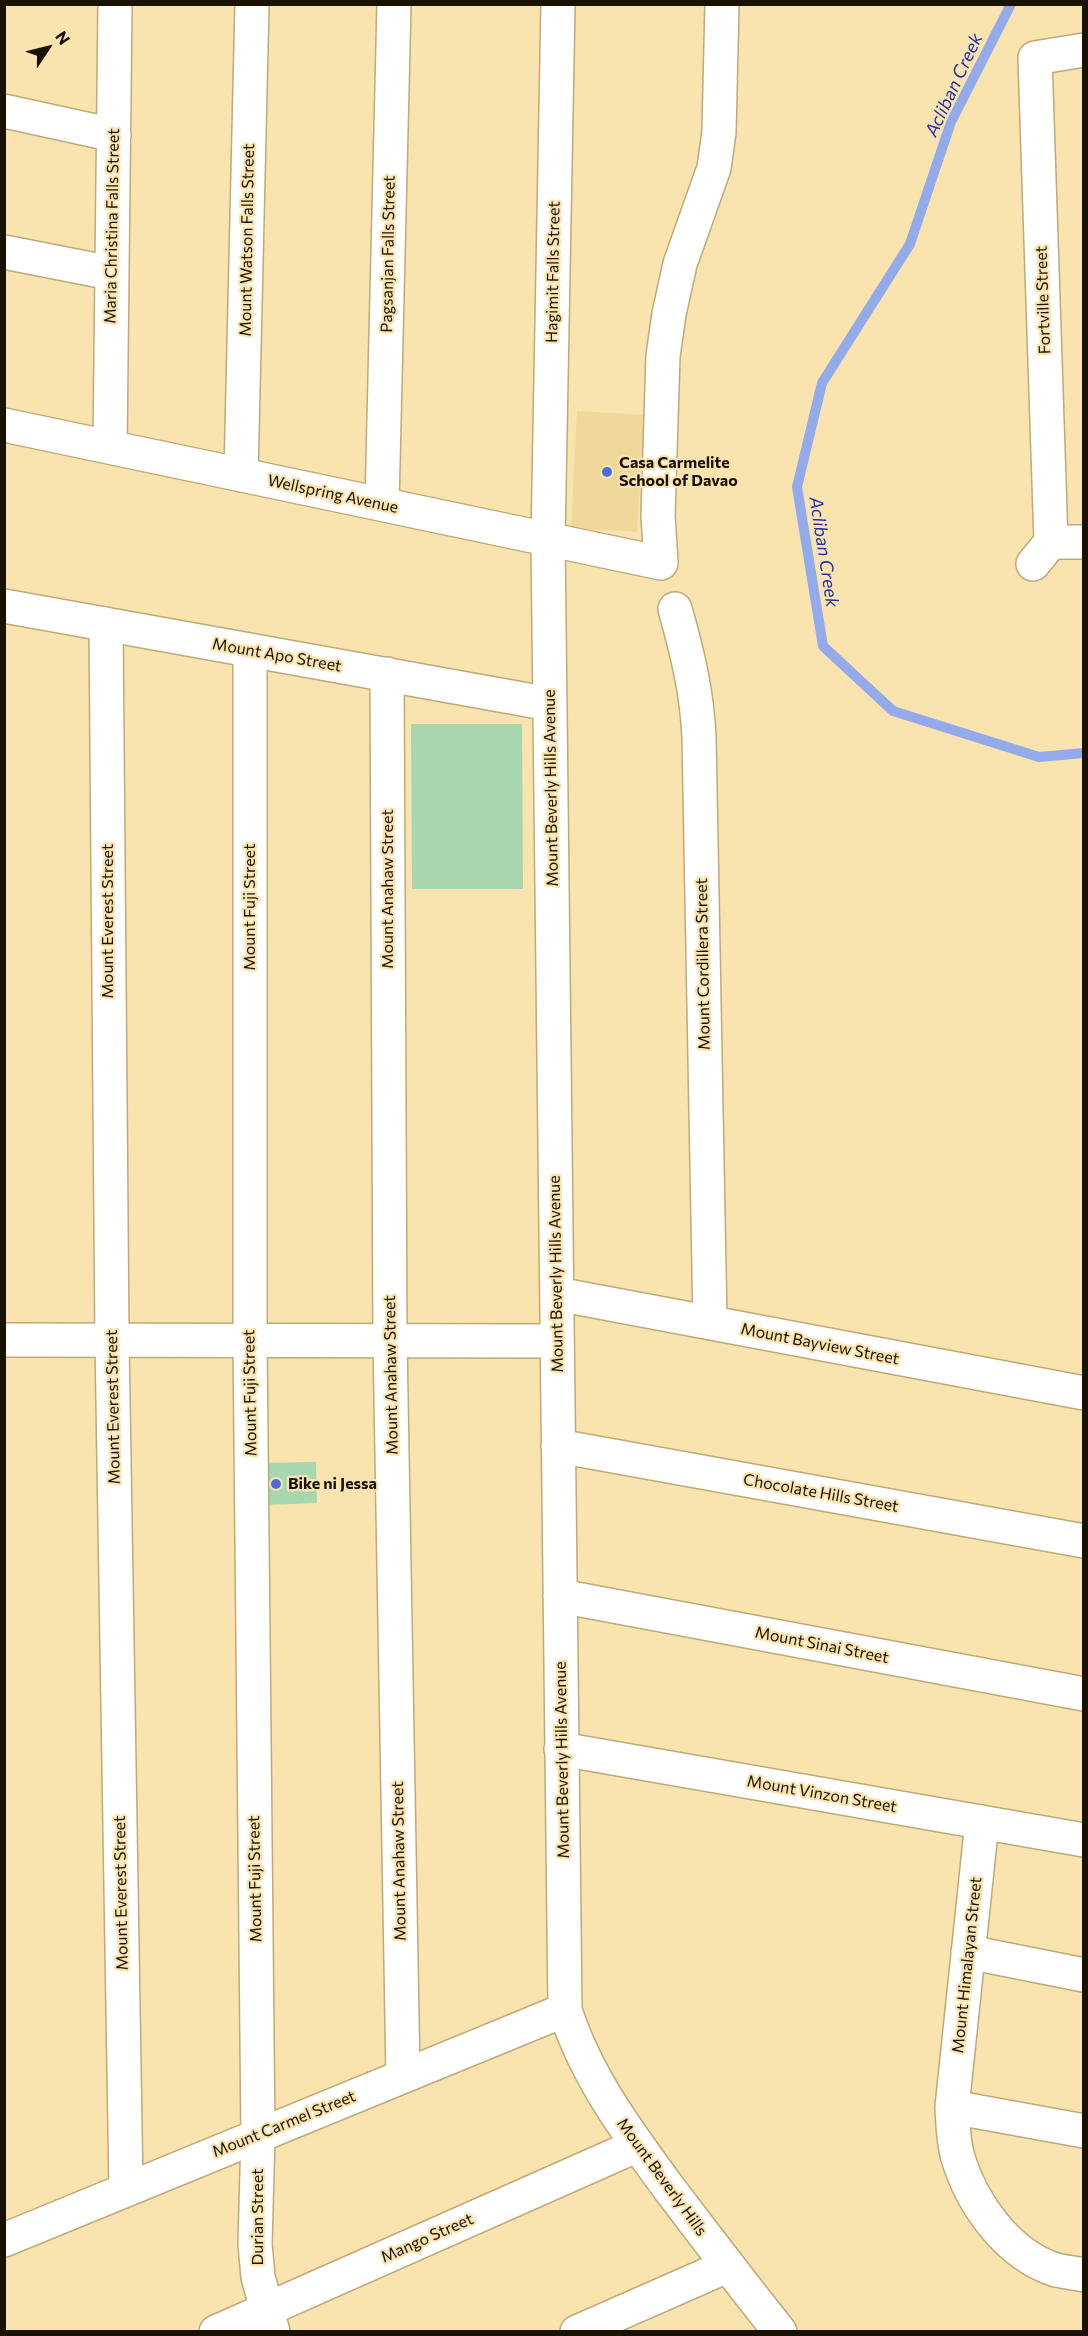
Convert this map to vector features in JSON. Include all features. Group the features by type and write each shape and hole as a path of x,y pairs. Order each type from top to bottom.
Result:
{"street":[{"name":"Maria Christina Falls Street","path":"110,447 115,4"},
{"name":"Mount Watson Falls Street","path":"241,475 252,4"},
{"name":"Pagsanjan Falls Street","path":"382,504 394,4"},
{"name":"Hagimit Falls Street","path":"548,539 558,4"},
{"name":"Wellspring Avenue","path":"4,425 661,562 658,515 663,356 680,264 714,168 719,132 722,4"},
{"name":"Fortville Street","path":"1083,50 1035,58 1042,553 1083,542"},
{"path":"4,111 114,135"},
{"path":"4,252 111,273"},
{"name":"Mount Beverly Hills Avenue","path":"548,539 564,2010"},
{"name":"Mount Apo Street","path":"4,606 550,704"},
{"name":"Mount Cordillera Street","path":"675,609 692,672 699,736 710,1323"},
{"name":"Mount Everest Street","path":"106,624 112,1340 126,2189"},
{"name":"Mount Fuji Street","path":"250,650 250,1340 258,2136"},
{"name":"Mount Anahaw Street","path":"387,674 390,1340 403,2075"},
{"name":"Mount Bayview Street","path":"556,1294 1083,1393"},
{"path":"4,1340 557,1341"},
{"name":"Chocolate Hills Street","path":"558,1446 1083,1541"},
{"name":"Mount Sinai Street","path":"560,1596 1083,1694"},
{"name":"Mount Vinzon Street","path":"561,1749 1083,1840"},
{"name":"Mount Himalayan Street","path":"982,1822 952,2107 953,2132 958,2158 983,2210 1004,2235 1030,2257 1055,2270 1083,2275"},
{"path":"968,1952 1083,1975"},
{"name":"Mount Carmel Street","path":"4,2240 564,2010"},
{"name":"Mount Beverly Hills","path":"564,2010 574,2039 592,2074 638,2145 727,2266 780,2331"},
{"path":"952,2107 1083,2131"},
{"name":"Durian Street","path":"258,2136 255,2244 258,2277 269,2320"},
{"name":"Mango Street","path":"216,2331 269,2320 638,2145"},
{"path":"578,2331 727,2266"}],"shaded area":[{"name":"Casa Carmelite School of Davao","path":"577,411 644,415 637,532 571,528"}],"building":[{"path":"411,724 522,724 523,889 412,889"},
{"path":"316,1462 317,1503 264,1505 262,1463"}],"waterway":[{"name":"Acliban Creek","path":"1011,4 951,122 910,244 822,383 797,487 823,646 893,711 1039,757 1084,753"}],"place":[{"name":"Casa Carmelite School of Davao","path":"607,472"},
{"name":"Bike ni Jessa","path":"276,1484"}]}
